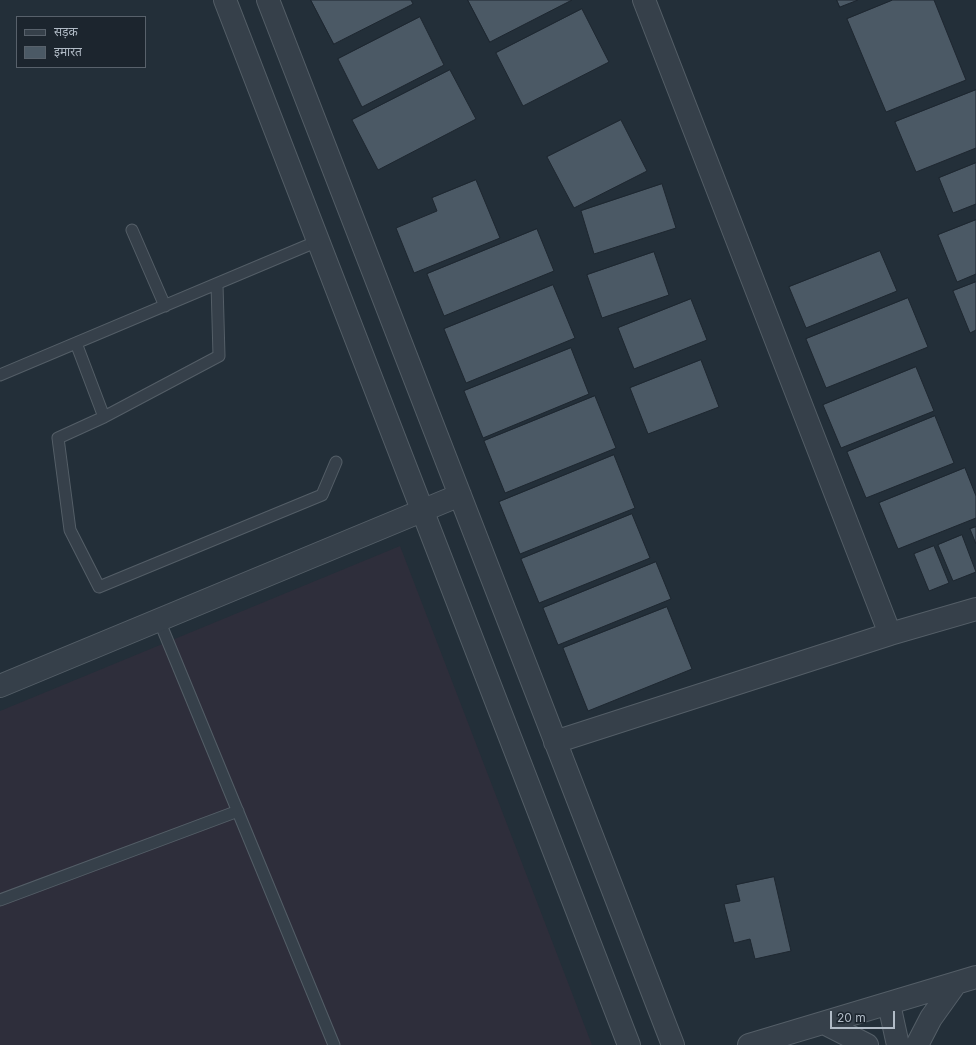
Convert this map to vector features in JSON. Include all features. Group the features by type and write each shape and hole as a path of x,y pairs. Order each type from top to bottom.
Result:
{"street":[{"path":"225,0 629,1045"},
{"path":"268,0 672,1045"},
{"path":"644,0 890,634"},
{"path":"0,686 460,495"},
{"path":"555,742 890,634 976,609"},
{"path":"748,1045 966,980"},
{"path":"917,1045 931,1018 966,980"},
{"path":"889,1004 898,1045"},
{"path":"824,1023 867,1045"}],"lane":[{"path":"132,230 165,306"},
{"path":"0,375 318,241"},
{"path":"217,284 219,356 104,417 58,438 70,530 99,587 322,496 336,462"},
{"path":"76,343 104,417"},
{"path":"159,620 334,1045"},
{"path":"0,900 238,811"}],"shaded area":[{"path":"400,546 592,1045 0,1045 0,711"}],"building":[{"path":"311,0 411,0 413,4 334,44"},
{"path":"468,0 572,0 490,42"},
{"path":"837,0 858,0 840,7"},
{"path":"893,0 934,0 966,80 886,112 847,19"},
{"path":"582,9 609,62 523,106 496,53"},
{"path":"420,17 444,65 362,107 338,59"},
{"path":"450,70 476,119 378,170 352,120"},
{"path":"976,90 976,148 916,172 895,122"},
{"path":"621,120 647,171 574,208 547,157"},
{"path":"976,163 976,204 953,213 939,178"},
{"path":"476,180 500,238 414,273 396,228 437,211 432,198"},
{"path":"662,184 676,228 594,254 581,211"},
{"path":"976,220 976,274 957,282 938,235"},
{"path":"537,229 554,271 444,316 427,274"},
{"path":"880,251 897,291 806,328 789,287"},
{"path":"654,252 669,295 602,318 587,275"},
{"path":"976,282 976,330 970,333 953,291"},
{"path":"553,285 575,338 466,383 444,329"},
{"path":"908,298 928,347 826,388 806,339"},
{"path":"691,299 707,340 634,369 618,328"},
{"path":"571,348 589,394 483,438 464,391"},
{"path":"701,360 719,407 648,434 630,388"},
{"path":"916,367 934,411 841,448 823,405"},
{"path":"595,396 616,448 505,493 484,441"},
{"path":"935,416 954,463 866,498 847,452"},
{"path":"614,455 635,508 520,554 499,502"},
{"path":"965,468 976,496 976,518 898,549 879,503"},
{"path":"632,514 650,558 539,603 521,559"},
{"path":"976,527 976,544 970,529"},
{"path":"962,535 976,572 953,581 938,545"},
{"path":"934,546 949,583 929,591 914,554"},
{"path":"656,562 671,599 558,645 543,608"},
{"path":"667,607 692,669 588,711 563,648"},
{"path":"774,877 791,951 755,959 750,939 734,943 724,904 740,901 736,885"}]}
